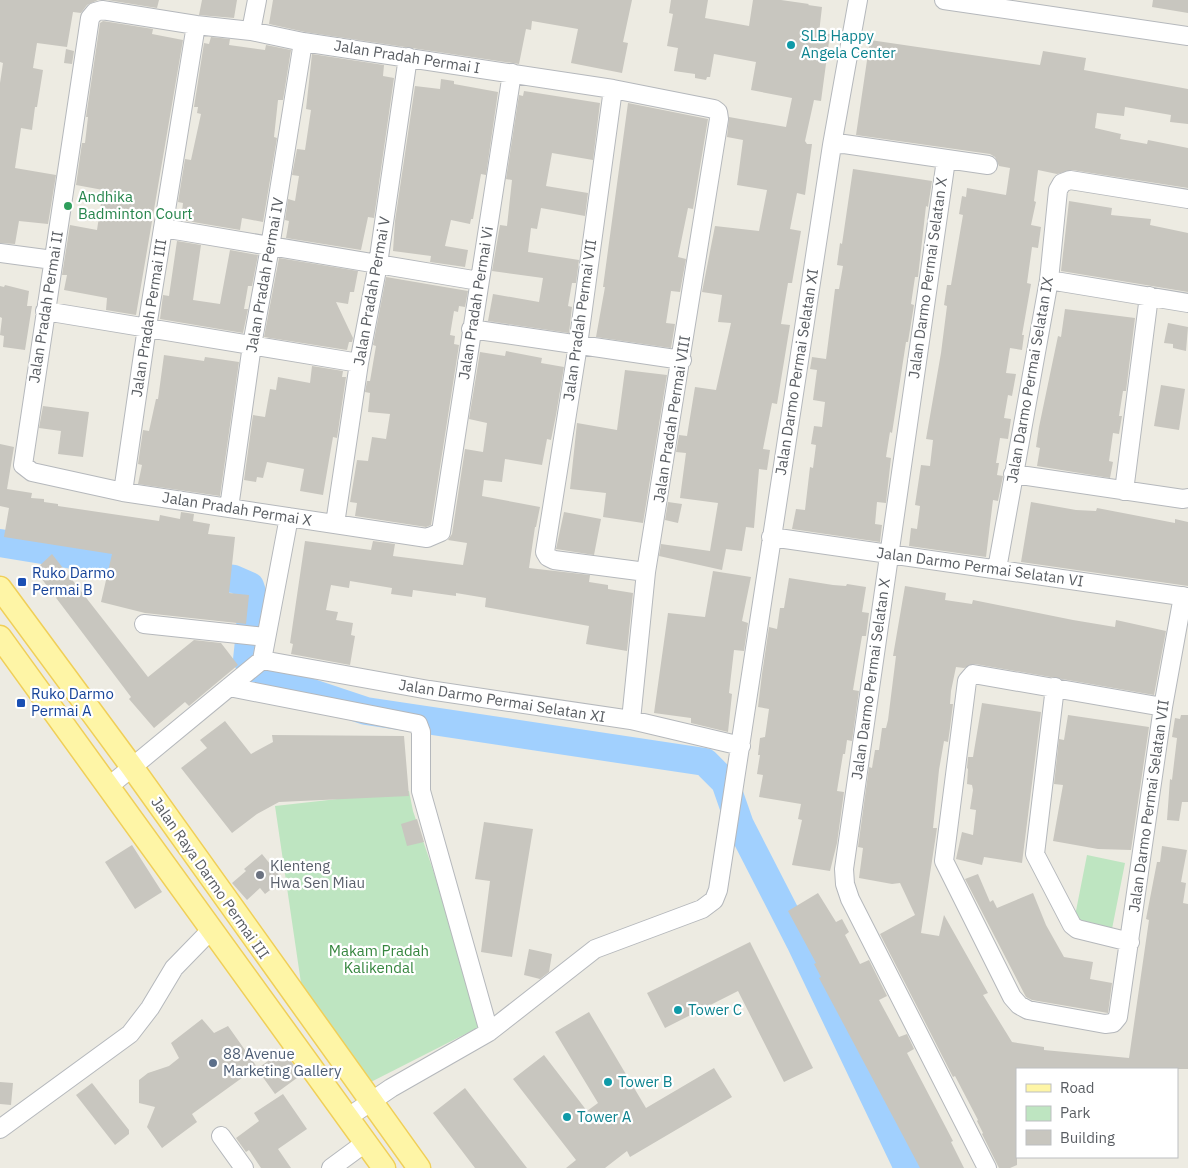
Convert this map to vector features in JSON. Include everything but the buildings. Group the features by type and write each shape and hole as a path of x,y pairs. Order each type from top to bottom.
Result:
{"main road":[{"name":"Jalan Raya Darmo Permai III","path":"0,588 132,767 419,1168"},
{"name":"Jalan Raya Darmo Permai III","path":"0,637 384,1168"},
{"path":"253,988 276,970"}],"street":[{"path":"251,30 257,0"},
{"name":"Jalan Darmo Permai Selatan XI","path":"489,1032 595,949 702,909 714,900 718,890 832,145 858,0"},
{"path":"944,0 1188,36"},
{"name":"Jalan Pradah Permai I","path":"90,18 95,12 102,10 196,25 251,30 303,42 613,88 714,109 718,112 719,119"},
{"name":"Jalan Pradah Permai II","path":"32,472 24,468 22,461 90,18"},
{"name":"Jalan Pradah Permai III","path":"123,492 146,326 196,25"},
{"name":"Jalan Pradah Permai IV","path":"229,508 252,345 303,42"},
{"name":"Jalan Pradah Permai V","path":"335,524 359,362 378,264 408,57"},
{"name":"Jalan Pradah Permai Vi","path":"441,532 512,73"},
{"name":"Jalan Pradah Permai VII","path":"613,88 578,344 545,552 548,557 554,560 646,572"},
{"name":"Jalan Pradah Permai VIII","path":"631,720 646,572 682,360 719,119"},
{"name":"Jalan Darmo Permai Selatan X","path":"832,145 844,144 988,165"},
{"name":"Jalan Darmo Permai Selatan X","path":"946,160 844,869 845,884 850,899 987,1168"},
{"name":"Jalan Darmo Permai Selatan IX","path":"997,569 1049,280 1058,190 1062,183 1070,180 1188,199"},
{"path":"163,228 479,281"},
{"path":"0,253 53,260"},
{"path":"1049,280 1188,302"},
{"path":"1124,491 1149,296"},
{"path":"45,311 359,362"},
{"path":"471,329 682,360"},
{"name":"Jalan Pradah Permai X","path":"32,472 123,492 288,518 427,538 441,532"},
{"path":"1013,474 1185,498"},
{"path":"108,787 262,660 288,518"},
{"name":"Jalan Darmo Permai Selatan VI","path":"771,537 1186,597"},
{"name":"Jalan Darmo Permai Selatan VII","path":"1055,687 973,674 969,677 944,861 1008,988 1019,1005 1028,1010 1105,1024 1113,1023 1118,1017 1164,707 1186,597"},
{"path":"144,624 265,638"},
{"name":"Jalan Darmo Permai Selatan XI","path":"262,660 429,690 631,720 740,746"},
{"path":"229,687 418,724 421,732 421,791 489,1032 370,1102 347,1118"},
{"path":"1130,942 1077,929 1072,925 1035,854 1055,687 1164,707"},
{"path":"0,1129 130,1034 150,1008 174,968 211,930"},
{"path":"221,1136 244,1168"},
{"path":"331,1168 366,1143"}],"green space":[{"name":"Makam Pradah Kalikendal","path":"409,791 413,811 485,1024 365,1085 338,1060 301,983 275,806"},
{"path":"1087,855 1125,863 1112,929 1074,921"}],"waterway":[{"path":"0,543 146,567"},
{"path":"194,574 234,579 250,586 252,592 250,621"},
{"path":"247,660 249,641"},
{"path":"264,677 366,711 705,762 725,782 740,825 800,942 908,1168"}],"place":[{"name":"SLB Happy Angela Center","path":"791,45"},
{"name":"Andhika Badminton Court","path":"68,206"},
{"name":"Ruko Darmo Permai B","path":"22,582"},
{"name":"Ruko Darmo Permai A","path":"21,703"},
{"name":"Klenteng Hwa Sen Miau","path":"260,875"},
{"name":"Tower C","path":"678,1010"},
{"name":"88 Avenue Marketing Gallery","path":"213,1063"},
{"name":"Tower B","path":"608,1082"},
{"name":"Tower A","path":"567,1117"}]}
